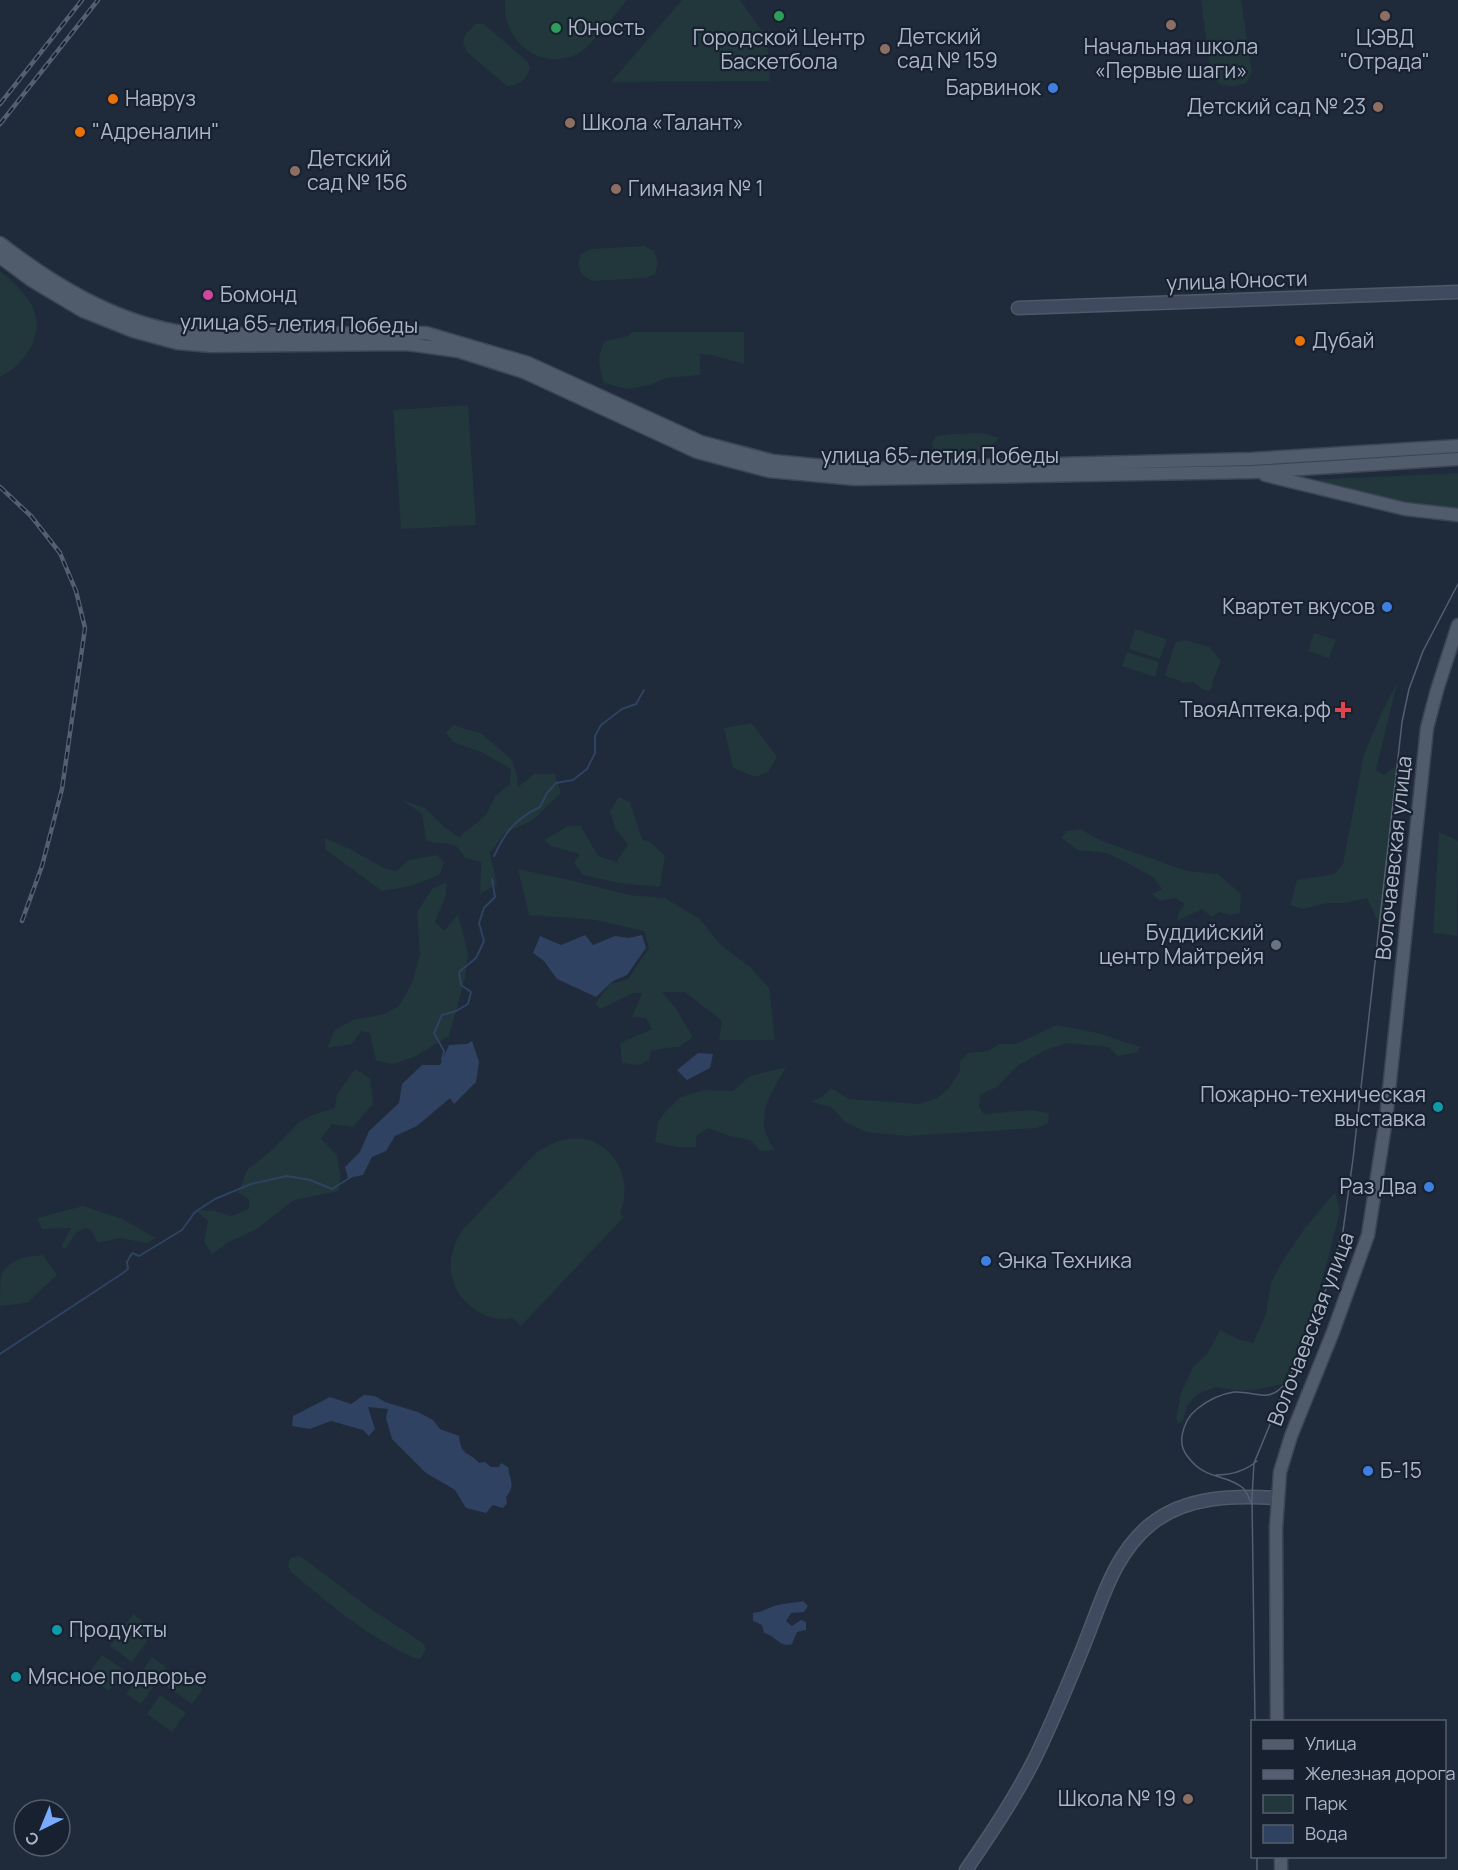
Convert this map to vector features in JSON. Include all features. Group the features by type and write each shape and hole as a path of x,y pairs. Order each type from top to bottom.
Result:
{"main road":[{"name":"улица 65-летия Победы","path":"0,243 56,283 111,311 150,324 176,331 208,334 426,333 528,363 701,442 773,461 843,468 1251,459 1458,446"},
{"name":"улица 65-летия Победы","path":"0,257 32,280 83,311 133,331 177,343 211,346 406,344 458,351 525,372 697,452 769,471 855,479 1253,472 1458,459"},
{"name":"улица Юности","path":"1018,308 1458,292"},
{"path":"1253,472 1405,509 1458,515"},
{"name":"Волочаевская улица","path":"1277,1720 1277,1498 1280,1472 1291,1436 1334,1332 1368,1235 1386,1119 1427,728 1458,625"},
{"name":"Волочаевская улица","path":"1444,667 1458,650"},
{"path":"966,1870 1015,1797 1064,1693 1116,1567 1130,1546 1152,1523 1185,1505 1226,1498 1277,1498"}],"green space":[{"name":"Юность","path":"505,0 627,0 598,36 581,52 567,58 553,59 527,50 517,41 510,29"},
{"path":"682,0 740,0 767,38 770,81 611,82"},
{"path":"1201,0 1241,0 1252,72 1246,83 1234,86 1221,85 1211,76"},
{"path":"475,24 484,24 528,62 530,69 522,82 507,86 467,52 463,43 465,35"},
{"path":"644,246 654,251 658,262 655,274 646,278 592,281 582,275 578,265 580,255 590,249"},
{"path":"0,271 26,296 32,305 37,325 30,349 17,365 0,377"},
{"path":"632,332 744,332 744,364 700,354 700,375 666,378 650,385 627,389 604,383 599,362 605,341 628,336"},
{"path":"468,405 476,525 401,529 393,410"},
{"path":"984,433 1000,438 984,451 954,457 934,449 932,443 936,436"},
{"path":"1458,473 1458,511 1364,495 1307,480"},
{"path":"1135,629 1167,639 1160,659 1129,649"},
{"path":"1314,633 1336,640 1329,658 1308,651"},
{"path":"1185,640 1210,647 1221,661 1212,688 1208,691 1193,682 1183,683 1165,675 1175,644"},
{"path":"1127,652 1159,662 1155,677 1122,666"},
{"path":"1397,683 1376,770 1384,775 1398,767 1383,919 1379,924 1367,898 1303,909 1290,905 1297,880 1334,874 1343,864 1364,754"},
{"path":"752,723 777,757 768,772 755,777 733,768 724,728"},
{"path":"453,725 482,734 512,760 518,787 534,774 555,774 561,793 533,820 504,834 490,853 497,884 480,894 481,862 465,858 461,851 452,844 426,840 422,814 402,800 425,808 443,826 459,837 486,815 495,796 509,785 511,769 483,753 453,742 446,733"},
{"path":"619,797 630,802 642,839 650,842 665,856 660,887 619,883 583,875 574,863 580,854 551,846 544,840 568,826 581,826 598,856 616,862 628,845 615,828 610,811"},
{"path":"1080,829 1102,841 1187,871 1218,874 1241,894 1240,913 1231,915 1219,912 1212,917 1202,909 1177,921 1179,912 1185,904 1175,898 1160,901 1152,894 1162,889 1153,877 1107,853 1078,850 1061,838 1067,831"},
{"path":"1439,832 1457,840 1458,843 1457,936 1433,933"},
{"path":"324,838 384,868 396,871 409,860 437,855 444,862 440,874 412,885 382,891 326,850"},
{"path":"518,869 629,895 665,898 700,919 720,944 750,967 769,988 775,1040 719,1040 722,1021 685,992 662,992 675,1007 693,1037 679,1047 651,1051 649,1060 639,1065 622,1063 620,1043 652,1029 646,1018 632,1017 642,993 633,993 601,1009 595,1004 610,984 628,979 649,948 644,931 595,920 529,915"},
{"path":"447,882 446,895 435,922 444,931 458,914 468,953 465,978 449,1036 414,1057 393,1064 376,1061 370,1033 361,1031 352,1044 327,1048 335,1030 355,1019 382,1015 399,1006 412,983 420,954 417,912 433,888"},
{"path":"1057,1025 1098,1033 1140,1047 1138,1052 1118,1056 1109,1047 1067,1043 1046,1050 1017,1066 997,1087 980,1095 979,1107 984,1114 1030,1110 1049,1113 1048,1123 1037,1128 907,1136 866,1132 845,1122 831,1107 811,1102 823,1096 831,1088 849,1099 919,1104 937,1098 949,1088 960,1071 960,1061 968,1053 988,1051 999,1044 1016,1044"},
{"path":"786,1067 769,1097 764,1117 768,1139 775,1150 760,1151 750,1140 708,1128 696,1136 696,1147 677,1147 655,1142 658,1122 681,1097 703,1090 733,1091 750,1076"},
{"path":"355,1069 370,1078 373,1104 353,1127 332,1124 321,1139 337,1155 340,1174 339,1191 294,1200 257,1229 229,1242 212,1254 204,1242 208,1221 195,1210 215,1211 231,1216 249,1209 249,1199 238,1193 247,1170 273,1149 299,1122 335,1108 337,1094"},
{"path":"586,1139 599,1145 615,1160 624,1180 625,1191 620,1214 624,1217 521,1326 513,1318 499,1319 477,1311 459,1294 454,1284 451,1262 457,1240 463,1229 538,1151 558,1141"},
{"path":"1335,1192 1340,1211 1328,1259 1314,1307 1295,1358 1282,1384 1256,1390 1216,1387 1198,1394 1187,1406 1183,1421 1178,1424 1176,1419 1181,1393 1193,1367 1207,1354 1220,1330 1253,1343 1266,1314 1271,1282 1305,1228"},
{"path":"83,1206 122,1219 156,1238 147,1243 119,1238 98,1243 91,1230 85,1228 76,1233 66,1248 61,1247 71,1228 42,1229 37,1218"},
{"path":"43,1255 57,1275 27,1303 0,1306 1,1276 4,1270 13,1262"},
{"path":"300,1556 368,1607 423,1643 426,1649 421,1658 417,1659 366,1631 291,1572 288,1566 290,1558"},
{"path":"133,1614 155,1630 132,1662 110,1646"},
{"path":"102,1655 124,1670 109,1691 87,1676"},
{"path":"152,1657 167,1668 141,1704 126,1694"},
{"path":"178,1671 203,1689 192,1704 167,1687"},
{"path":"160,1695 186,1713 172,1732 147,1714"}],"water":[{"path":"585,935 593,945 615,936 629,938 642,935 646,948 627,975 613,981 596,997 557,979 544,961 533,953 540,936 561,945"},
{"path":"472,1041 479,1062 476,1082 454,1104 450,1098 417,1126 395,1136 386,1151 372,1157 363,1175 348,1178 345,1167 360,1152 369,1131 399,1103 402,1084 422,1065 440,1065 449,1045 467,1044"},
{"path":"698,1053 713,1054 710,1068 687,1080 677,1070"},
{"path":"364,1395 375,1396 433,1420 440,1429 459,1436 464,1451 479,1463 485,1462 491,1467 499,1467 501,1463 508,1467 512,1486 506,1497 507,1503 503,1508 493,1505 486,1513 466,1508 455,1490 426,1473 392,1439 386,1418 388,1409 368,1407 375,1429 369,1436 363,1430 331,1421 310,1429 292,1426 293,1416 330,1397 351,1404"},
{"path":"803,1601 808,1606 804,1612 791,1613 786,1621 792,1626 801,1620 806,1622 806,1630 797,1632 792,1644 785,1645 764,1633 762,1625 753,1621 753,1613 778,1605"}],"waterway":[{"path":"494,856 512,827 524,816 540,807 547,793 556,783 573,780 587,769 595,753 595,736 601,725 622,709 636,704 644,690"},
{"path":"442,1060 444,1051 434,1033 442,1015 468,1004 471,992 461,985 459,972 476,958 484,941 479,923 484,908 495,897 492,879"},
{"path":"0,1354 123,1273 128,1269 127,1262 132,1253 139,1256 182,1230 195,1212 215,1199 251,1184 287,1176 310,1180 332,1189 351,1177"}],"tram line":[{"path":"1255,1720 1252,1497 1254,1463 1326,1289 1343,1231 1402,722 1409,689 1423,651 1458,584"},
{"path":"1252,1504 1243,1488 1236,1483 1195,1465 1182,1444 1184,1428 1189,1417 1214,1398 1234,1392 1273,1394 1285,1384"},
{"path":"1216,1475 1238,1472 1257,1461"},
{"path":"1257,1858 1257,1870"}],"railway":[{"path":"0,104 82,0"},
{"path":"0,124 98,0"},
{"path":"0,487 31,516 60,553 76,591 85,628 62,789 42,866 22,921"}],"place":[{"name":"Городской Центр Баскетбола","path":"779,16"},
{"name":"ЦЭВД \"Отрада\"","path":"1385,16"},
{"name":"Начальная школа «Первые шаги»","path":"1171,25"},
{"name":"Юность","path":"556,28"},
{"name":"Детский сад № 159","path":"885,49"},
{"name":"Барвинок","path":"1053,88"},
{"name":"Навруз","path":"113,99"},
{"name":"Детский сад № 23","path":"1378,107"},
{"name":"Школа «Талант»","path":"570,123"},
{"name":"\"Адреналин\"","path":"80,132"},
{"name":"Детский сад № 156","path":"295,171"},
{"name":"Гимназия № 1","path":"616,189"},
{"name":"Бомонд","path":"208,295"},
{"name":"Дубай","path":"1300,341"},
{"name":"Квартет вкусов","path":"1387,607"},
{"name":"ТвояАптека.рф","path":"1343,710"},
{"name":"Буддийский центр Майтрейя","path":"1276,945"},
{"name":"Пожарно-техническая выставка","path":"1438,1107"},
{"name":"Раз Два","path":"1429,1187"},
{"name":"Энка Техника","path":"986,1261"},
{"name":"Б-15","path":"1368,1471"},
{"name":"Продукты","path":"57,1630"},
{"name":"Мясное подворье","path":"16,1677"},
{"name":"Школа № 19","path":"1188,1799"}]}
